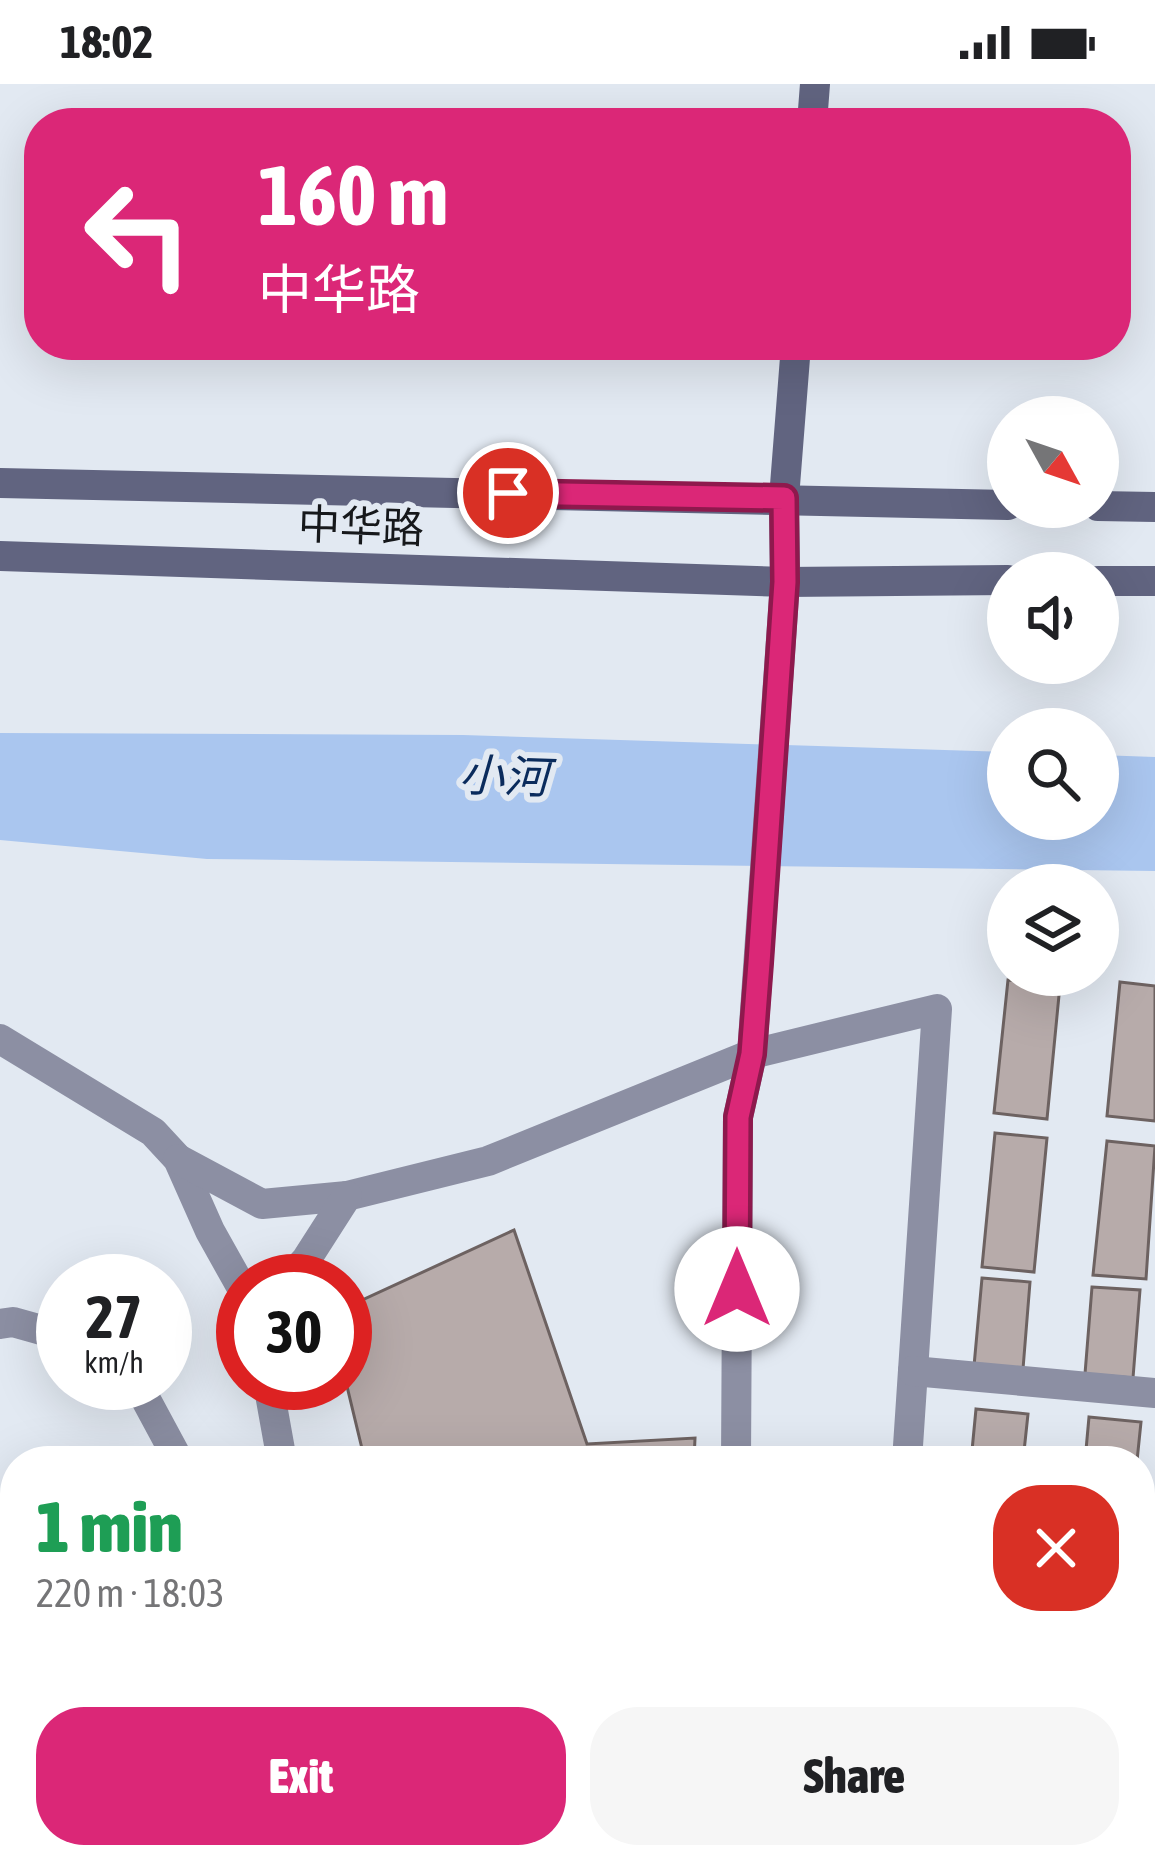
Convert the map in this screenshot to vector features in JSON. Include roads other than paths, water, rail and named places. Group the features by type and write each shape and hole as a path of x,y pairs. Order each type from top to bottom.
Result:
{"main road":[{"path":"785,582 784,498 795,360"},
{"name":"中华路","path":"0,483 987,505"},
{"path":"1119,506 1155,507"},
{"name":"中华路","path":"0,556 785,582 987,580"},
{"path":"1119,580 1155,581"}],"street":[{"path":"736,1446 738,1117 752,1054 785,582"},
{"path":"0,1039 136,1120 178,1159 262,1204 346,1196 488,1161 752,1054 937,1009 908,1446"},
{"path":"178,1159 223,1254"},
{"path":"310,1254 346,1196"},
{"path":"0,1324 14,1322 36,1328"},
{"path":"913,1371 1155,1393"},
{"path":"151,1410 171,1446"},
{"path":"273,1410 279,1446"}],"water":[{"name":"小河","path":"0,733 463,735 987,751 987,840 1119,840 1119,756 1155,757 1155,871 1119,871 1119,864 987,864 987,869 207,859 0,840"}]}
